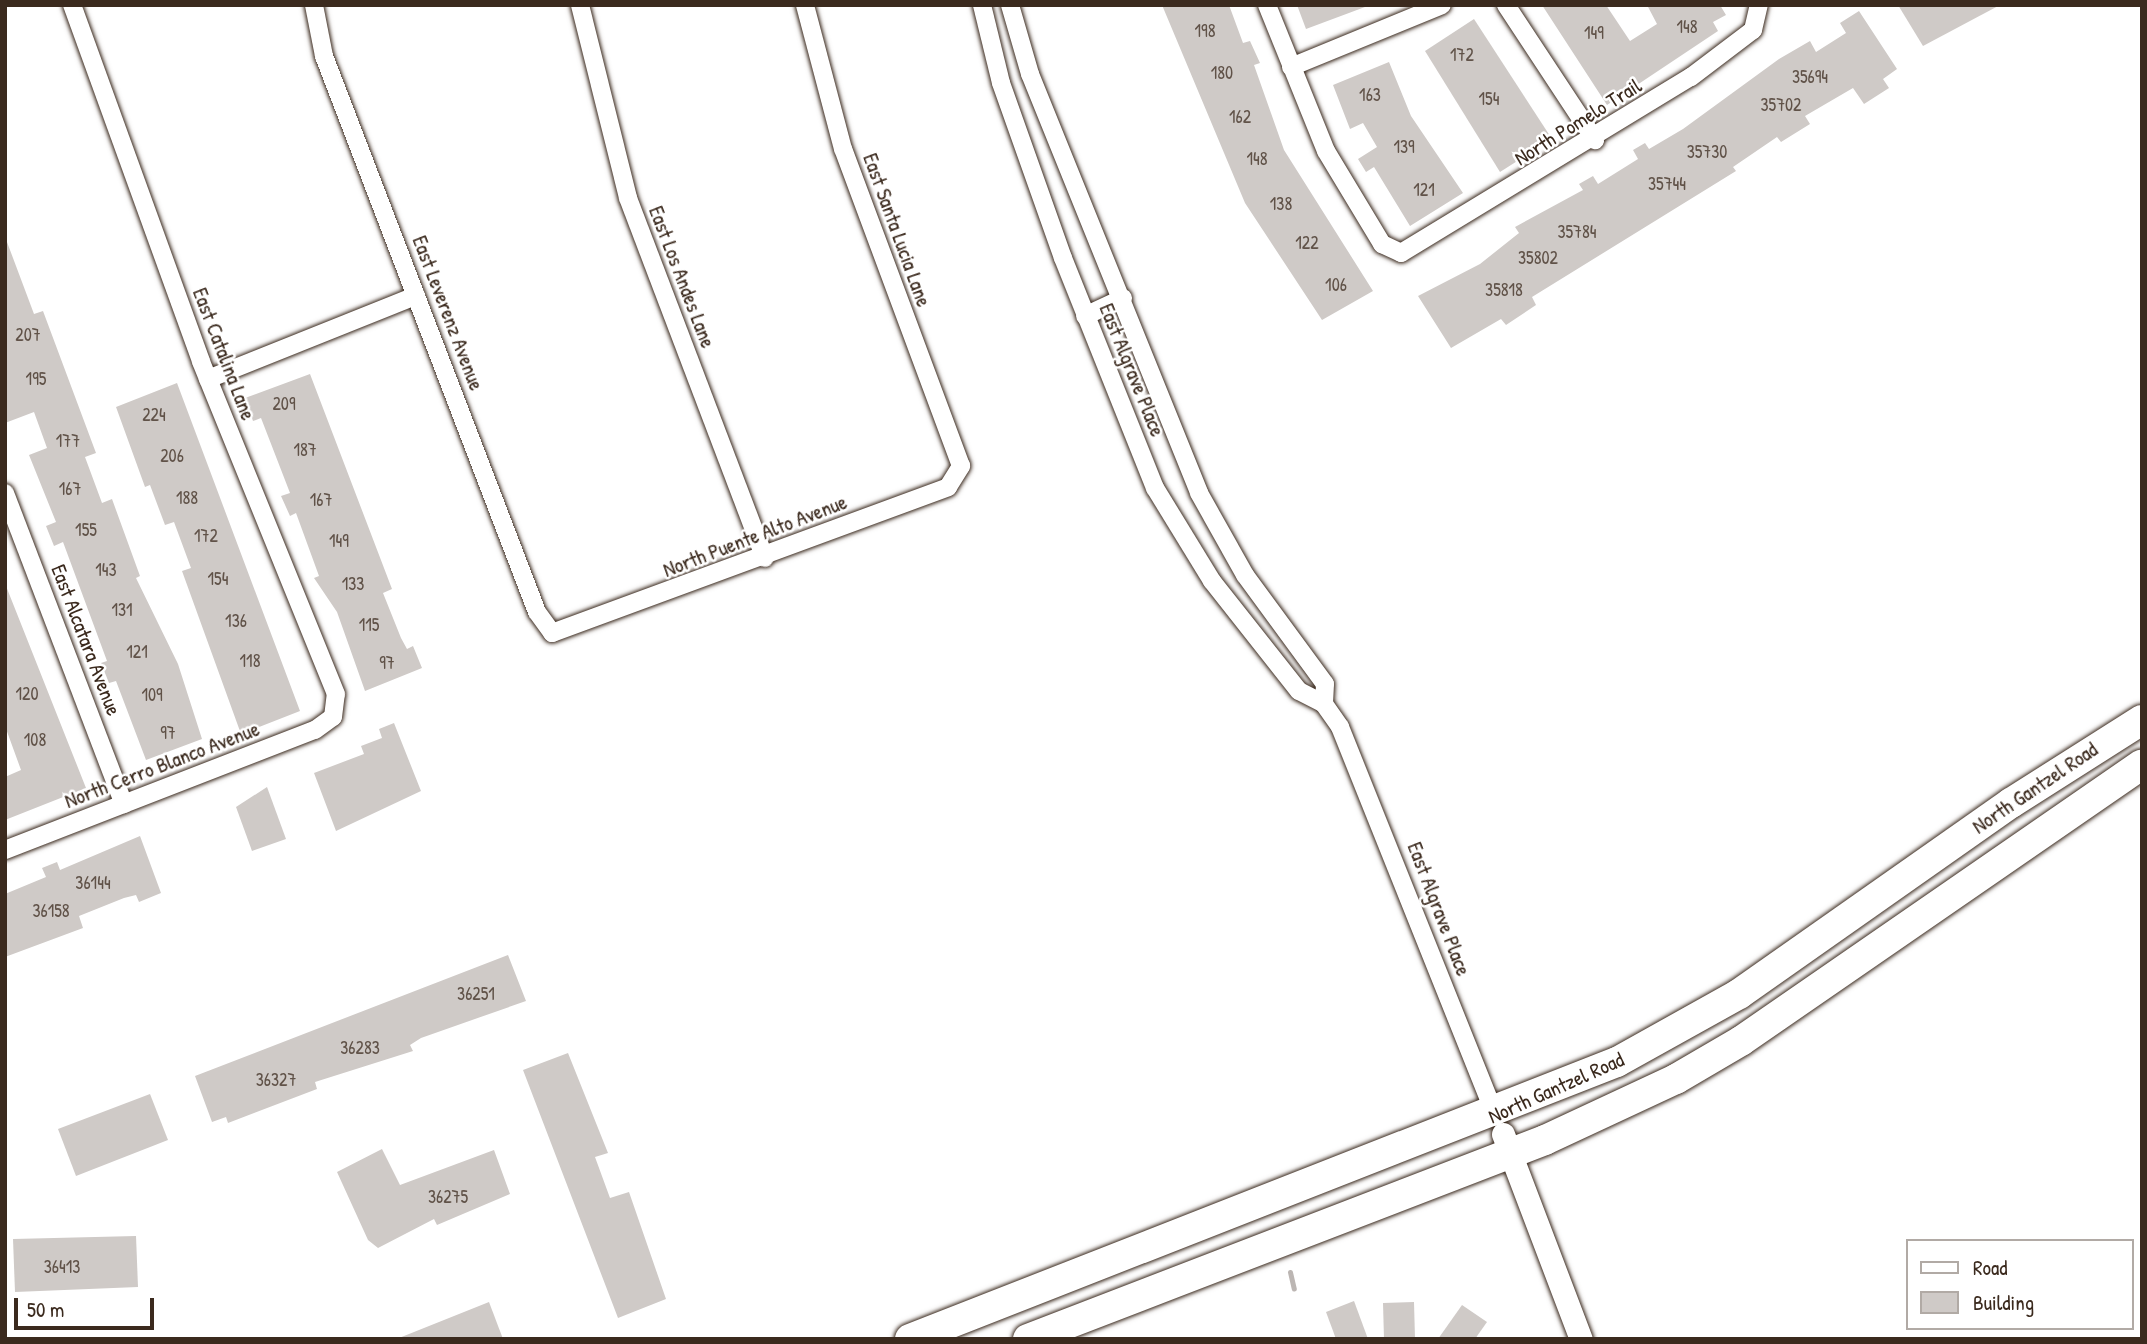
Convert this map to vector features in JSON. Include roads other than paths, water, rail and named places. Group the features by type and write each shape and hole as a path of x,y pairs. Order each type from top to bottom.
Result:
{"main road":[{"name":"North Gantzel Road","path":"1028,1339 1503,1134 1617,1062 1739,994 2011,803 2142,720"},
{"name":"North Gantzel Road","path":"910,1339 1503,1134 1621,1106 1741,1041 2142,764"}],"street":[{"name":"East Catalina Lane","path":"72,5 208,379 336,694 333,717"},
{"name":"East Leverenz Avenue","path":"314,5 324,56 537,612 552,633"},
{"name":"East Los Andes Lane","path":"580,5 628,198 765,558"},
{"name":"East Santa Lucia Lane","path":"805,5 843,149 961,466"},
{"name":"East Algrave Place","path":"982,5 1001,83 1085,316 1180,533 1299,691 1324,704"},
{"name":"East Algrave Place","path":"1010,5 1030,74 1124,298 1199,493 1245,575 1325,684 1324,704 1358,768 1503,1134"},
{"path":"1267,5 1291,67 1442,5"},
{"path":"1506,5 1595,140"},
{"name":"North Pomelo Trail","path":"1291,67 1356,204 1382,244 1401,253 1595,140 1754,30 1760,7"},
{"path":"208,379 416,296"},
{"path":"1085,316 1124,298"},
{"name":"North Puente Alto Avenue","path":"552,633 765,558 948,487 961,466"},
{"name":"East Alcatara Avenue","path":"5,493 124,804"},
{"name":"North Cerro Blanco Avenue","path":"5,850 315,730 333,717"},
{"path":"1503,1134 1581,1339"}],"waterway":[{"path":"1290,1272 1294,1289"}]}
